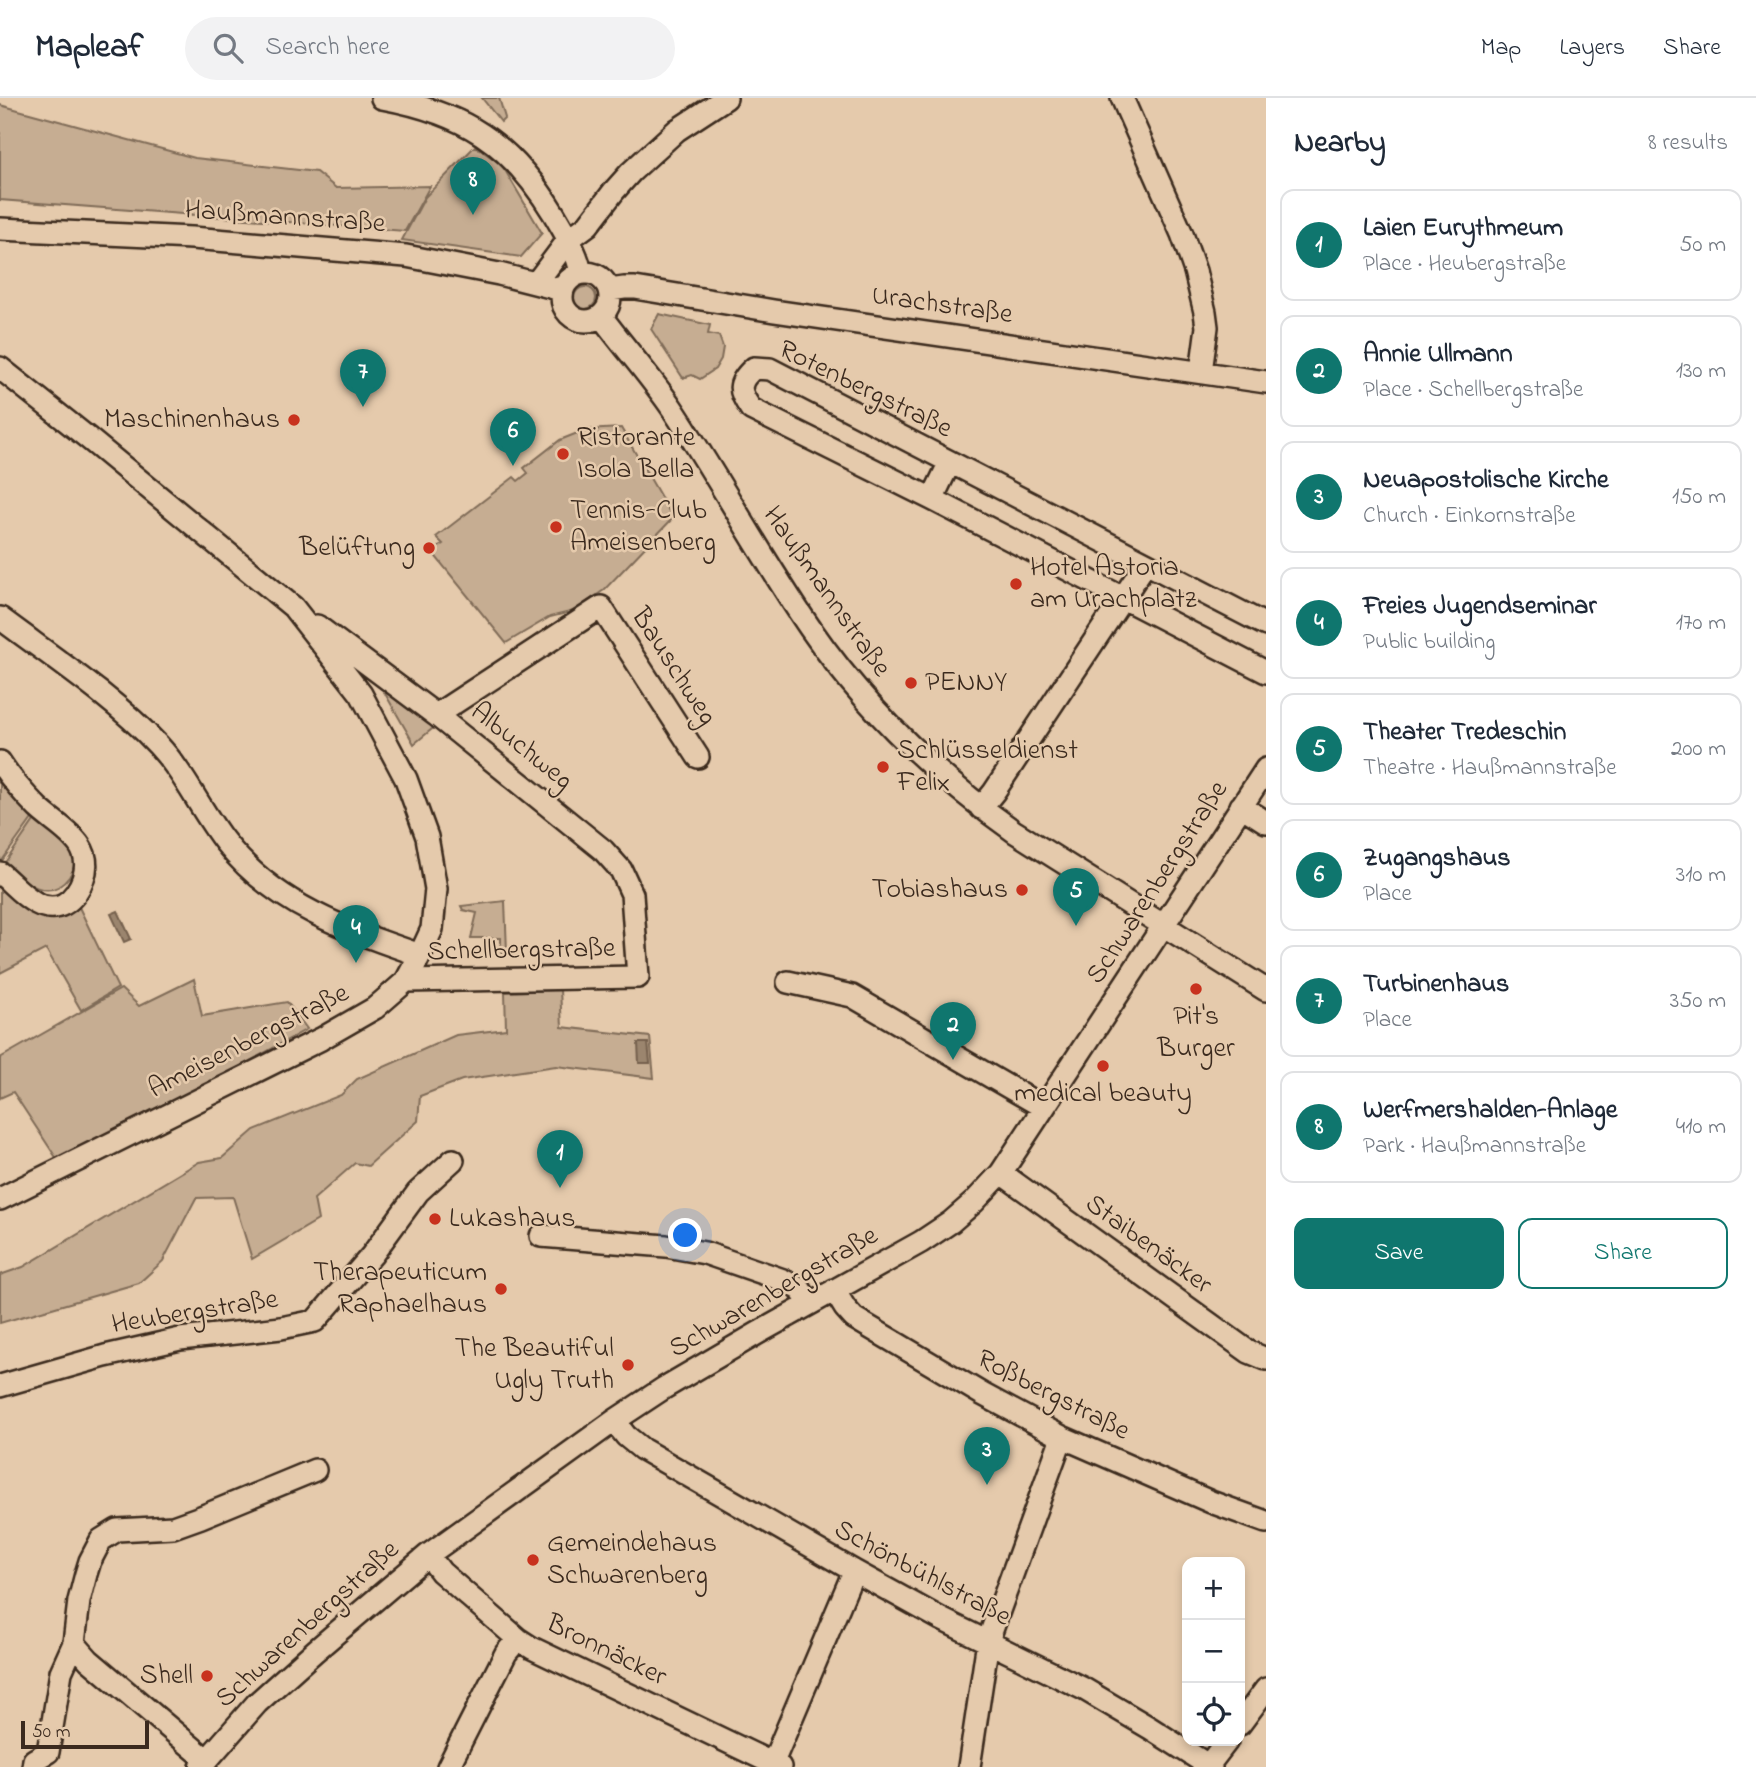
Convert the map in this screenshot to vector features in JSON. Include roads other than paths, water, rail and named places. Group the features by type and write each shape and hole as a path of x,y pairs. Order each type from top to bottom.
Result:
{"street":[{"path":"382,98 446,114 492,141 531,180 569,239 581,273"},
{"path":"536,283 569,239 588,225 622,182 663,142 694,117 726,98"},
{"path":"1122,98 1182,234 1195,271 1207,327 1201,372"},
{"name":"Haußmannstraße","path":"0,229 192,239 407,256 562,290"},
{"path":"590,272 599,276 610,290 607,309 594,320 576,320 563,307 562,290 569,278 581,273 590,272"},
{"name":"Urachstraße","path":"610,290 635,288 774,311 1266,382"},
{"name":"Haußmannstraße","path":"601,316 674,411 774,572 830,654 880,716 914,750 981,808 1071,868 1266,990"},
{"name":"Ameisenbergstraße","path":"0,368 293,607 361,694 406,779 427,837 436,889 432,929 420,955 406,981 375,1008 321,1039 0,1199"},
{"name":"Rotenbergstraße","path":"1266,625 770,369 754,368 741,384 741,395 751,409 932,499 1266,672"},
{"name":"Rotenbergstraße","path":"932,499 950,462"},
{"path":"981,808 1146,563"},
{"name":"Albuchweg","path":"293,607 436,715 603,850 621,870 632,894 638,977"},
{"name":"Bauschweg","path":"436,715 601,607 698,757"},
{"name":"Schellbergstraße","path":"0,618 118,708 159,746 225,842 257,876 301,908 355,933 420,955"},
{"path":"0,762 17,787 79,844 87,864 83,881 73,897 62,905 46,907 28,898 0,873"},
{"name":"Schwarenbergstraße","path":"204,1763 257,1703 428,1555 664,1388 921,1242 951,1222 974,1202 1001,1173 1266,769"},
{"path":"1241,806 1266,822"},
{"name":"Schellbergstraße","path":"406,981 638,977"},
{"path":"788,982 852,996 1043,1107"},
{"name":"Heubergstraße","path":"0,1386 105,1356 180,1339 281,1328 315,1321 372,1255 418,1192 453,1160"},
{"name":"Staibenäcker","path":"1001,1173 1249,1352 1266,1359"},
{"path":"541,1237 666,1246 705,1254 783,1280 800,1289 810,1304"},
{"name":"Roßbergstraße","path":"834,1290 854,1318 982,1394 1062,1437 1211,1502 1266,1522"},
{"name":"Schönbühlstraße","path":"614,1421 626,1436 642,1449 941,1619 1084,1689 1209,1766"},
{"path":"970,1767 988,1641 1062,1437"},
{"path":"33,1767 34,1760 48,1752 61,1672 74,1643 79,1601 86,1574 101,1541 117,1530 173,1527 315,1470"},
{"name":"Bronnäcker","path":"428,1555 440,1572 532,1648 774,1766"},
{"path":"774,1766 854,1571"},
{"path":"448,1767 506,1653 518,1639"},
{"path":"74,1643 89,1660 204,1763"},
{"path":"1245,1717 1266,1689"},
{"path":"1209,1766 1223,1746"}],"place":[{"name":"Werfmershalden-Anlage","path":"473,215"},
{"name":"Turbinenhaus","path":"363,407"},
{"name":"Maschinenhaus","path":"294,420"},
{"name":"Ristorante Isola Bella","path":"563,454"},
{"name":"Zugangshaus","path":"513,466"},
{"name":"Tennis-Club Ameisenberg","path":"556,527"},
{"name":"Belüftung","path":"429,548"},
{"name":"Hotel Astoria am Urachplatz","path":"1016,584"},
{"name":"PENNY","path":"911,683"},
{"name":"Schlüsseldienst Felix","path":"883,767"},
{"name":"Tobiashaus","path":"1022,890"},
{"name":"Theater Tredeschin","path":"1076,926"},
{"name":"Freies Jugendseminar","path":"356,963"},
{"name":"Pit's Burger","path":"1196,989"},
{"name":"Annie Ullmann","path":"953,1060"},
{"name":"medical beauty","path":"1103,1066"},
{"name":"Laien Eurythmeum","path":"560,1188"},
{"name":"Lukashaus","path":"435,1219"},
{"name":"Therapeuticum Raphaelhaus","path":"501,1289"},
{"name":"The Beautiful Ugly Truth","path":"628,1365"},
{"name":"Neuapostolische Kirche","path":"987,1485"},
{"name":"Gemeindehaus Schwarenberg","path":"533,1560"},
{"name":"Shell","path":"207,1676"}]}
